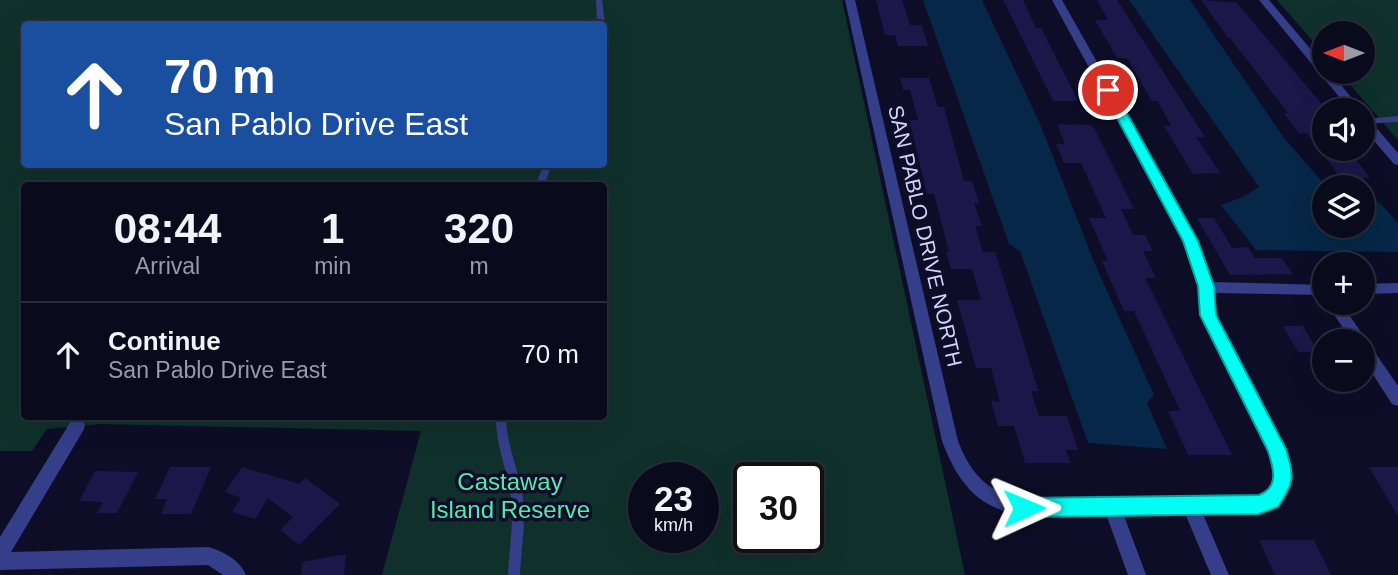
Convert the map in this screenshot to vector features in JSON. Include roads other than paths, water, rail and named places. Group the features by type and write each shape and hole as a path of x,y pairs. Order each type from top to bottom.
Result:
{"street":[{"name":"SAN PABLO DRIVE NORTH","path":"850,0 956,458 967,478 985,495 1003,504 1024,508 1112,506"},
{"path":"1057,0 1191,241 1206,286 1208,315 1277,449 1284,472 1282,484 1271,501 1259,504 1112,506 1137,575"},
{"path":"1264,0 1346,98"},
{"path":"1375,134 1398,161"},
{"path":"1206,286 1221,289 1312,291"},
{"path":"1375,290 1396,291"},
{"path":"1375,364 1398,399"},
{"path":"0,554 77,426"},
{"path":"1189,503 1220,575"},
{"path":"0,561 200,556 218,559 237,575"}],"lane":[{"path":"599,0 601,21"},
{"path":"1375,120 1398,119"},
{"path":"500,420 499,432 510,464 518,501 514,575"}],"water":[{"path":"923,0 982,0 1041,126 1094,262 1154,395 1147,403 1167,449 1088,443 1020,251 1009,244"},
{"path":"1129,0 1190,0 1284,138 1316,175 1312,175 1312,238 1375,238 1375,202 1380,203 1398,223 1398,252 1256,250 1221,205 1243,197 1259,187"}],"park label":[{"name":"Castaway Island Reserve","path":"510,496"}]}
